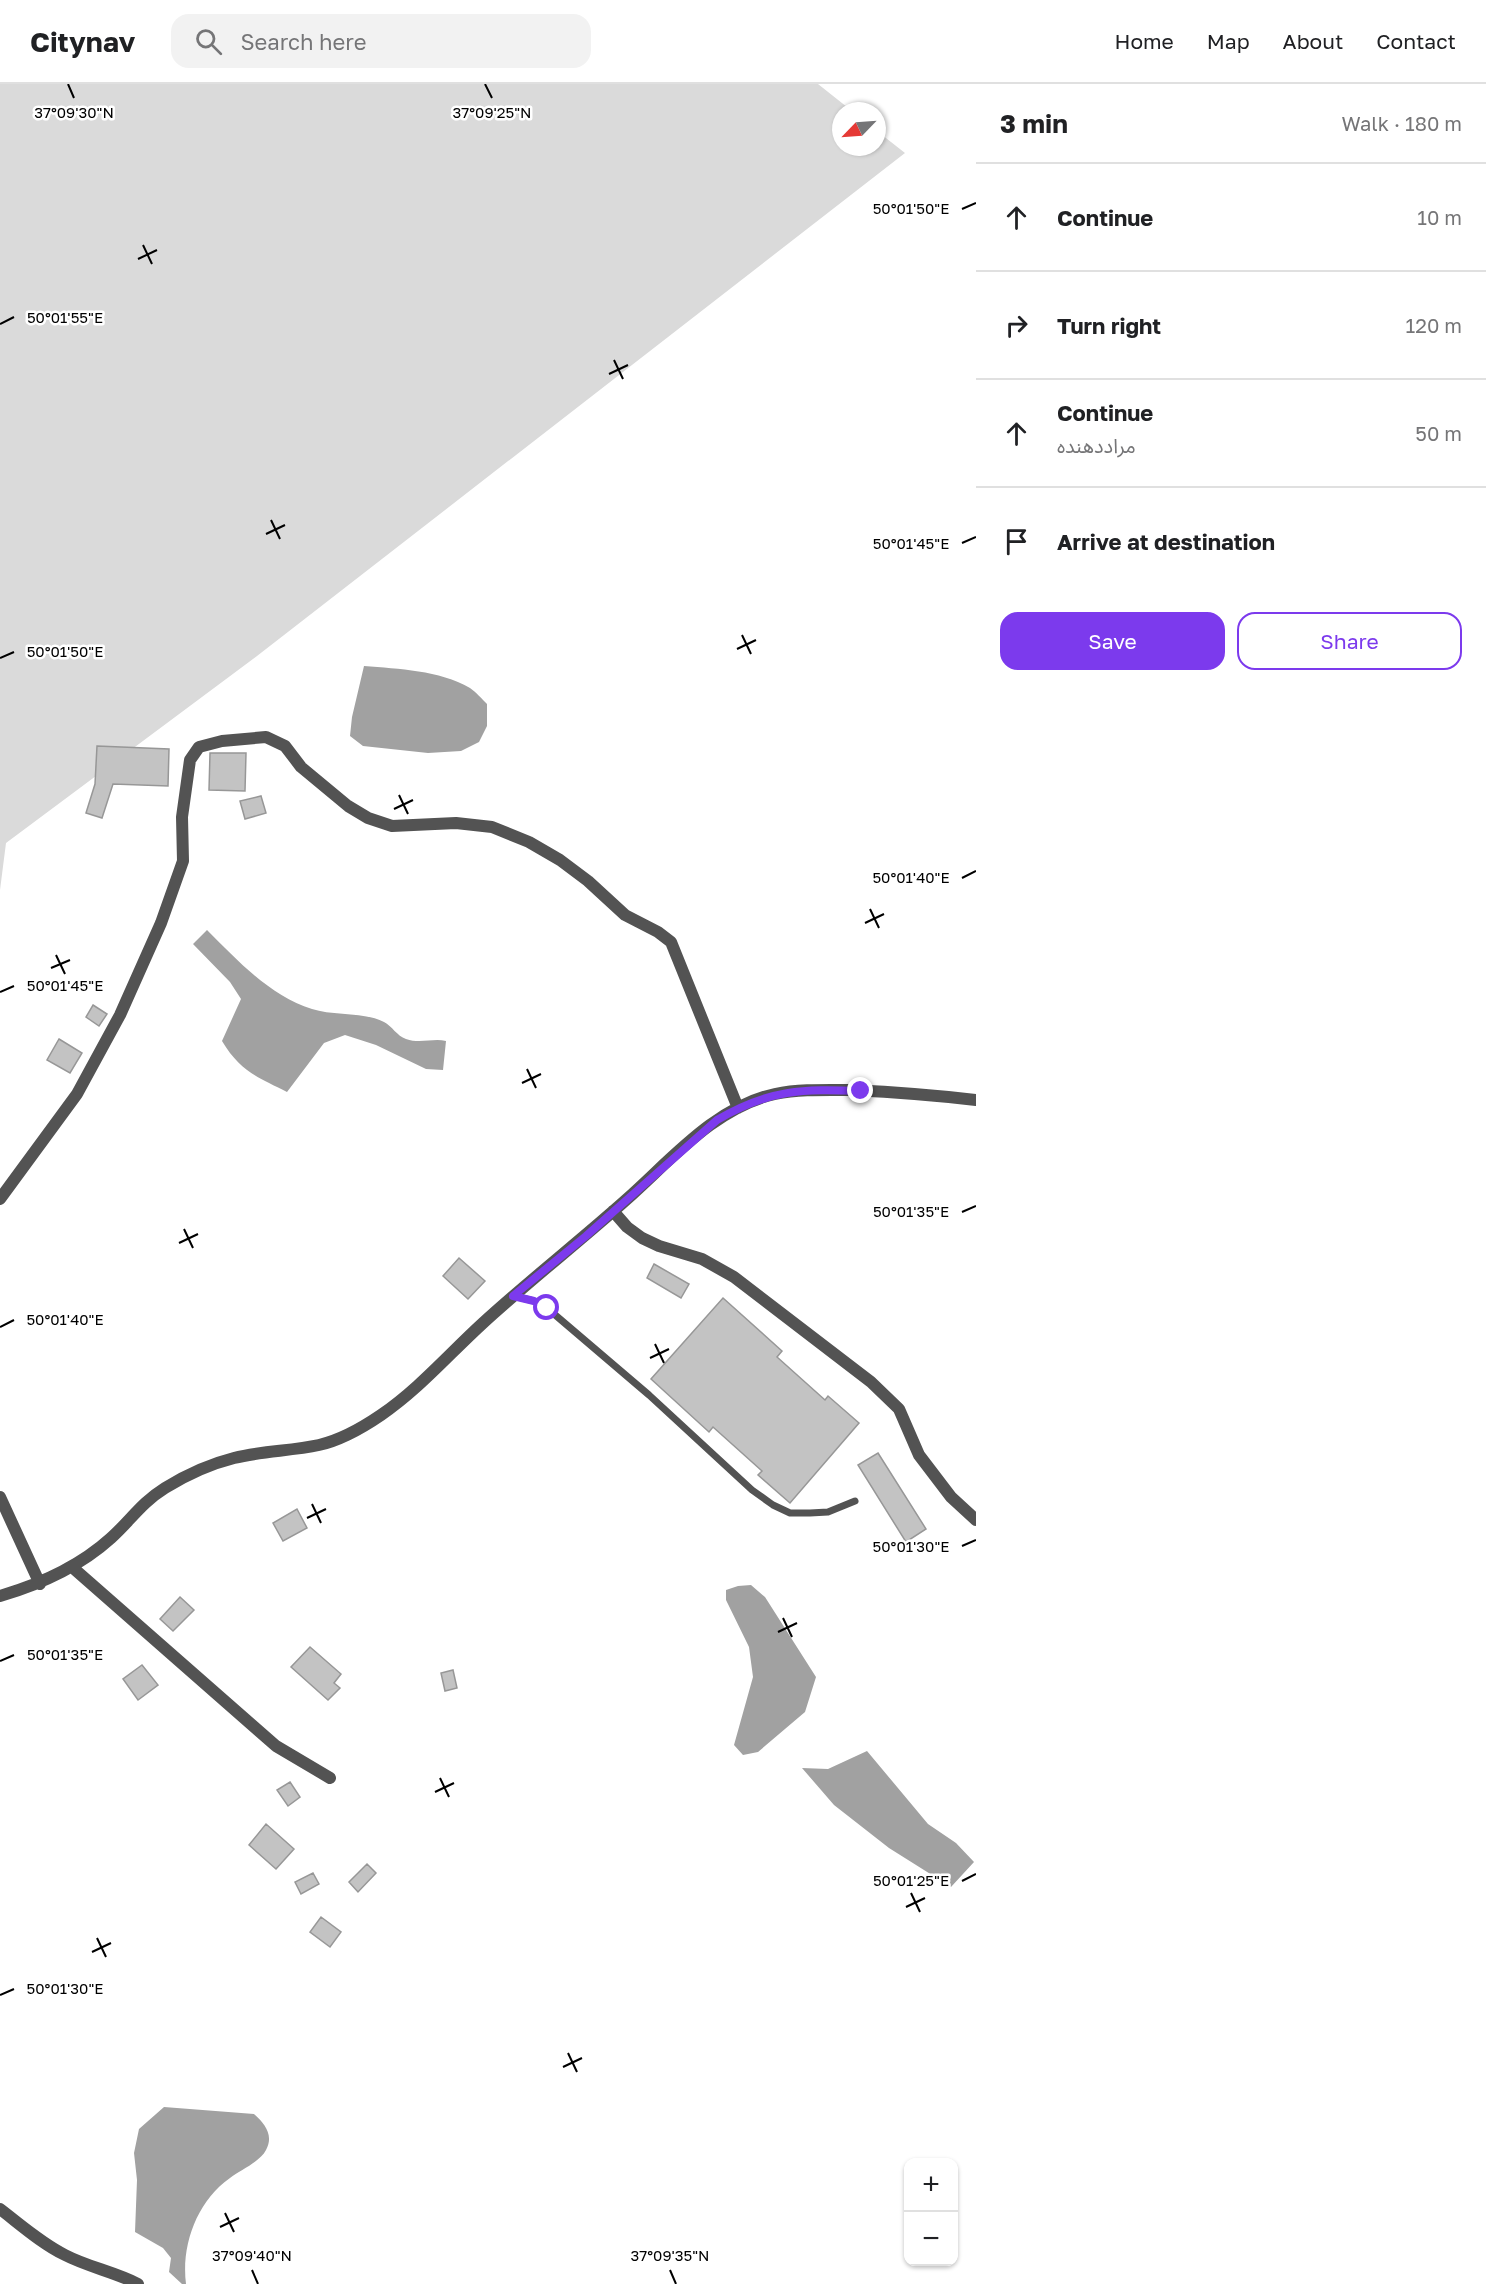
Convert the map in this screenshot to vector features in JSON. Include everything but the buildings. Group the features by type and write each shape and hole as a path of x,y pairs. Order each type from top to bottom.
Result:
{"street":[{"path":"0,1199 76,1094 120,1015 161,923 183,861 182,817 190,760 199,747 222,741 266,737 285,746 301,768 330,792 368,818 384,824 392,826 456,823 492,827 530,842 560,860 588,881 625,915 658,932 671,942 738,1108"},
{"path":"0,1596 40,1584 86,1559 108,1541 146,1500 182,1478 235,1458 318,1445 339,1439 381,1415 416,1387 513,1296 695,1138 717,1120 738,1108 774,1094 822,1090 929,1094 976,1100"},
{"path":"613,1211 627,1227 642,1238 702,1259 734,1277 879,1389 899,1409 919,1455 951,1497 976,1520"},
{"path":"0,1497 40,1584"},
{"path":"72,1567 276,1746 330,1778"},
{"path":"0,2209 46,2244 67,2256 138,2284"}],"lane":[{"path":"513,1296 534,1301 547,1308 649,1395 752,1490 773,1505 790,1513 810,1513 828,1512 855,1501"}],"shaded area":[{"path":"0,84 818,84 841,102 832,102 832,156 886,156 886,138 905,153 257,656 6,843 0,890"},
{"path":"364,666 432,674 470,688 487,704 487,726 479,742 461,751 428,753 363,746 350,736"},
{"path":"207,930 255,976 297,1003 320,1011 377,1019 387,1024 403,1038 446,1041 443,1070 426,1069 376,1045 345,1035 324,1043 287,1092 258,1077 236,1060 222,1041 241,999 230,982 193,944"},
{"path":"751,1585 765,1597 816,1677 805,1712 758,1752 743,1755 734,1745 753,1677 749,1647 726,1600 726,1590"},
{"path":"867,1751 928,1824 956,1843 974,1862 951,1887 889,1848 834,1805 802,1768 828,1769"},
{"path":"164,2107 254,2114 265,2126 269,2135 268,2145 263,2154 218,2188 200,2211 186,2254 186,2284 182,2284 169,2272 171,2258 163,2248 135,2232 137,2180 134,2153 139,2129"}],"route":[{"path":"547,1308 534,1301 513,1296 586,1236 717,1120 738,1108 774,1094 822,1090 861,1091"}]}
